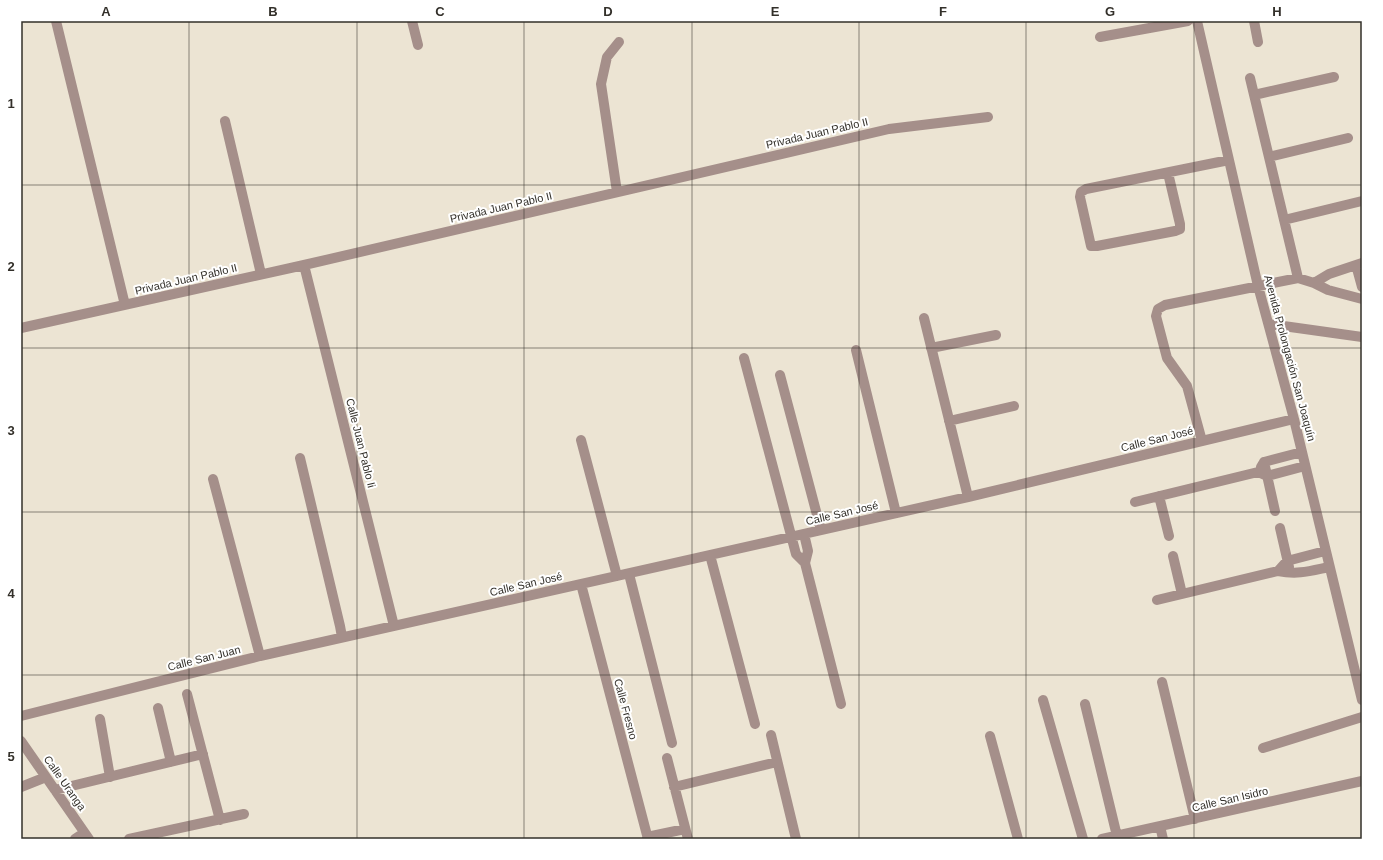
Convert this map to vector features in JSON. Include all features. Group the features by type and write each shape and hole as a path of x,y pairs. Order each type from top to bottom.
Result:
{"street":[{"path":"56,21 125,305"},
{"path":"412,21 418,45"},
{"path":"1100,36 1188,21"},
{"name":"Avenida Prolongación San Joaquín","path":"1197,21 1258,286 1294,419 1362,700"},
{"path":"1254,21 1258,42"},
{"path":"617,192 601,84 607,57 619,42"},
{"path":"1254,95 1334,77"},
{"path":"1250,78 1298,278"},
{"name":"Privada Juan Pablo II","path":"21,328 304,265 889,128 988,117"},
{"path":"225,121 261,274"},
{"path":"1269,157 1348,138"},
{"path":"1168,173 1180,229 1092,246 1080,197 1081,192 1086,189 1229,160"},
{"path":"1284,220 1362,201"},
{"path":"1314,283 1329,274 1359,264 1362,287"},
{"name":"Calle Juan Pablo Ii","path":"304,265 394,626"},
{"path":"1202,441 1187,386 1167,358 1156,316 1158,309 1165,305 1298,278 1314,283 1328,290 1362,299"},
{"path":"924,318 968,497"},
{"path":"1269,324 1362,337"},
{"path":"931,348 996,335"},
{"path":"856,350 896,513"},
{"path":"744,358 796,554 805,563"},
{"path":"780,375 821,530"},
{"path":"949,421 1014,406"},
{"name":"Calle San José","path":"394,626 968,497 1294,419"},
{"path":"581,440 617,576"},
{"path":"1276,511 1263,474 1264,462 1302,452"},
{"path":"300,458 342,637"},
{"path":"1135,502 1305,466"},
{"path":"213,479 260,656"},
{"path":"1159,496 1169,536"},
{"path":"1280,528 1290,574"},
{"path":"804,534 808,551 805,563 841,704"},
{"path":"1278,571 1287,561 1325,552"},
{"path":"710,555 755,724"},
{"path":"1174,556 1182,594"},
{"path":"1157,600 1278,571 1298,574 1329,567"},
{"path":"629,574 672,743"},
{"name":"Calle Fresno","path":"581,584 648,838"},
{"name":"Calle San Juan","path":"21,716 260,656 394,626"},
{"path":"1162,682 1195,819"},
{"path":"187,694 220,820"},
{"path":"1043,700 1083,839"},
{"path":"1085,704 1117,836"},
{"path":"158,708 171,762"},
{"path":"1263,748 1362,717"},
{"path":"100,719 110,776"},
{"path":"770,735 796,839"},
{"path":"990,736 1018,839"},
{"name":"Calle Uranga","path":"21,741 87,836"},
{"path":"55,790 203,754"},
{"path":"648,838 686,834 667,758"},
{"path":"674,787 777,762"},
{"path":"21,787 46,777"},
{"name":"Calle San Isidro","path":"1102,839 1362,781"},
{"path":"129,839 244,814"},
{"path":"1160,826 1163,839"},
{"path":"75,839 87,836"}]}
